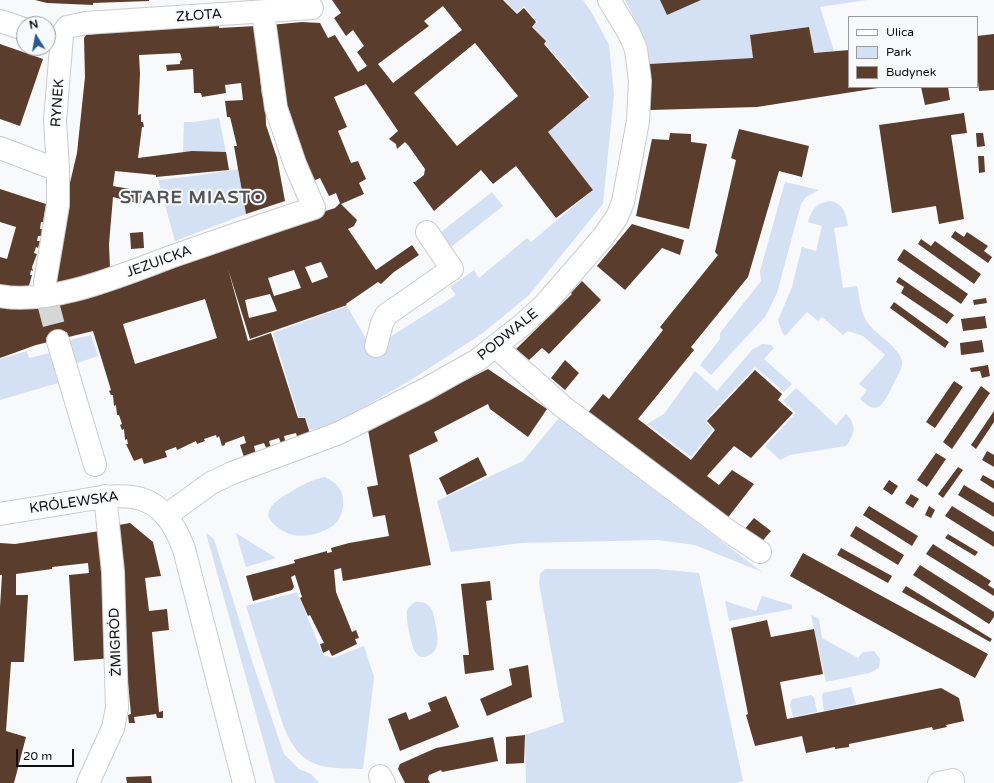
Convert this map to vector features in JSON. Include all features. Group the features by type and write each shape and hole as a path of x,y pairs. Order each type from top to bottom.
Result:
{"street":[{"name":"PODWALE","path":"167,515 211,483 232,473 339,433 426,389 476,361 545,304 580,266 604,237 617,217 623,202 638,121 640,81 636,49 629,33 609,0"},
{"name":"ZŁOTA","path":"86,23 263,12 288,5 312,8"},
{"name":"JEZUICKA","path":"0,296 17,297 46,295 103,282 314,208 292,157 276,108 263,12"},
{"path":"0,21 16,26"},
{"name":"RYNEK","path":"56,33 66,27 86,23"},
{"name":"RYNEK","path":"46,295 45,282 58,205 58,170 55,121 55,56"},
{"path":"0,148 58,170"},
{"path":"376,346 382,323 386,315 452,269 426,232"},
{"path":"58,341 94,465"},
{"path":"496,346 562,406 724,528 760,552"},
{"name":"KRÓLEWSKA","path":"0,514 105,496 131,496 158,508 167,515"},
{"name":"ŻMIGRÓD","path":"88,783 116,718 117,688 113,572 105,496"},
{"path":"167,515 176,528 184,549 244,783"}],"green space":[{"path":"505,0 583,0 592,13 609,45 614,94 603,204 529,295 483,333 411,380 339,421 326,427 310,430 305,417 299,417 273,333 347,306 369,344 376,346 456,295 450,287 474,270 479,278 527,238 531,242 593,190 548,132 591,96 545,44 548,42 533,27 537,22 524,6 517,13"},
{"path":"625,0 867,0 820,7 834,51 814,53 809,27 750,35 753,58 649,64 639,28"},
{"path":"219,118 226,152 183,152 184,122"},
{"path":"238,169 246,214 175,241 158,180"},
{"path":"785,182 819,190 806,197 801,204 777,293 765,317 711,375 700,365 720,339 720,333 761,281 760,271"},
{"path":"492,192 503,206 451,247 441,232"},
{"path":"830,201 841,206 848,226 834,228 843,288 857,286 862,309 867,322 897,351 902,361 900,371 887,396 881,405 875,408 860,399 867,390 859,384 885,355 863,336 848,331 843,335 822,317 818,321 807,312 785,336 778,320 792,287 802,247 816,251 822,226 808,222 811,214 815,207 821,203"},
{"path":"91,335 98,356 72,365 65,341"},
{"path":"762,344 771,345 774,348 764,359 792,384 784,392 755,367 705,421 713,430 691,457 647,424 664,414 695,371 717,391 752,350"},
{"path":"27,351 29,358 50,353 58,383 0,400 0,359"},
{"path":"796,388 836,425 846,414 850,418 854,430 846,446 790,455 780,460 765,446 796,413 783,401"},
{"path":"559,418 762,572 695,545 658,540 522,543 451,552 437,501 523,461"},
{"path":"325,477 338,486 343,496 342,512 334,525 317,533 296,536 285,532 271,521 268,515 272,505 304,484"},
{"path":"206,533 214,539 253,664 284,754 299,769 311,774 319,783 275,783"},
{"path":"236,533 276,558 246,567"},
{"path":"545,569 658,569 699,573 743,781 736,783 526,783 525,735 564,722 539,583 540,574"},
{"path":"297,592 323,655 333,658 364,646 374,677 363,769 335,768 314,763 305,758 297,750 283,725 246,606"},
{"path":"762,596 792,605 792,609 729,621 725,601 756,611"},
{"path":"415,602 424,603 430,607 433,612 437,630 438,637 436,648 433,653 424,657 418,655 414,650 408,626 407,611"},
{"path":"811,615 819,619 822,638 858,658 863,652 874,651 880,659 879,668 869,673 826,682"},
{"path":"851,687 856,704 824,711 822,697 823,693"},
{"path":"811,695 814,697 817,712 793,717 790,704 792,699"}],"building":[{"path":"35,0 149,1 93,3 93,5 47,3"},
{"path":"332,0 503,0 517,14 524,8 536,22 532,27 546,41 544,44 589,97 548,132 593,190 556,218 516,166 493,184 481,170 434,211 413,182 424,175 425,169 405,142 397,149 396,144 389,139 398,131 366,84 334,97 347,127 338,131 351,163 358,161 366,179 359,183 364,194 341,204 357,220 354,226 348,229 376,270 412,245 419,255 394,272 381,284 378,282 346,304 347,305 250,339 228,269 248,341 271,333 298,418 305,418 311,437 298,440 296,433 284,436 286,444 282,446 279,438 269,441 271,449 267,450 264,443 254,446 256,454 244,457 240,445 246,443 244,436 225,443 225,445 222,446 219,436 217,438 216,435 204,439 205,441 197,444 196,441 177,450 176,447 165,451 167,457 144,464 142,458 134,461 126,444 128,444 127,439 125,440 124,429 122,430 120,425 122,424 119,415 117,415 116,405 114,406 113,395 111,395 109,391 111,390 93,331 36,345 0,358 0,308 335,208 340,203 336,193 329,196 320,178 313,181 285,114 270,25 302,22 320,23 328,38 335,35 358,72 367,66 357,52 364,46 353,30 346,36 334,18 341,13","holes":["443,6 462,30 393,83 378,64 429,26 424,21","475,43 518,96 457,146 414,93","321,262 328,277 312,283 305,267","294,270 301,288 274,296 268,278","270,294 277,311 249,318 245,300","205,299 217,338 135,364 123,324"]},
{"path":"660,0 701,0 667,15"},
{"path":"219,25 219,28 256,26 258,62 261,62 262,76 260,77 262,96 265,96 266,125 277,158 285,201 246,214 234,146 237,146 230,117 227,117 225,101 243,100 241,83 225,85 226,93 202,97 201,93 194,93 193,69 167,71 166,65 180,64 180,61 182,60 180,53 139,55 140,74 138,115 141,114 141,122 143,122 144,127 142,127 138,158 192,151 226,152 229,170 156,177 156,175 115,171 113,186 141,191 140,204 113,197 109,244 110,269 79,279 50,284 77,153 85,77 84,38 86,35 129,30"},
{"path":"809,27 814,53 848,50 848,88 878,88 757,107 650,110 649,64 753,58 750,35"},
{"path":"994,34 994,90 979,91 978,36"},
{"path":"0,44 16,50 16,56 34,56 43,59 20,126 0,119"},
{"path":"921,88 948,88 950,100 925,105"},
{"path":"964,113 967,133 951,135 964,219 939,224 936,206 892,213 879,125"},
{"path":"739,129 809,146 802,177 779,171 748,277 691,347 694,350 638,419 691,460 715,430 707,421 755,370 782,394 778,400 793,413 751,458 734,446 707,476 719,485 732,470 754,484 726,520 586,415 603,394 609,399 663,330 660,327 718,255 715,252 736,160 731,158"},
{"path":"670,133 691,134 691,142 707,144 689,229 636,216 652,139 669,140"},
{"path":"976,133 983,133 985,146 977,147"},
{"path":"978,156 984,156 985,172 979,173"},
{"path":"0,189 46,204 43,222 41,222 41,236 38,236 37,241 40,241 38,248 36,247 34,253 37,254 32,267 33,271 31,270 30,275 32,275 28,289 0,287 0,257 7,259 16,227 0,222"},
{"path":"632,224 684,240 680,255 662,248 625,290 597,266"},
{"path":"955,231 964,237 967,232 988,246 984,251 992,257 988,263 951,237"},
{"path":"143,232 144,248 131,249 130,233"},
{"path":"921,239 931,246 935,241 981,274 974,284 918,244"},
{"path":"904,249 968,294 961,304 897,260"},
{"path":"899,277 954,315 947,324 901,293 904,287 896,282"},
{"path":"582,281 601,300 549,354 542,348 529,360 516,349 572,294 571,293"},
{"path":"986,298 987,303 974,305 973,300"},
{"path":"894,302 949,342 945,348 890,308"},
{"path":"985,316 987,328 963,331 961,319"},
{"path":"982,340 984,352 961,355 960,343"},
{"path":"565,360 579,373 565,390 551,378"},
{"path":"988,365 990,376 982,378 980,371 971,372 970,368"},
{"path":"488,369 547,409 528,437 490,409 488,404 434,432 438,441 409,455 431,565 343,581 341,568 334,570 336,592 352,632 356,630 359,638 355,639 357,644 332,656 329,650 323,653 320,644 324,643 310,615 308,616 300,598 302,597 295,575 291,577 294,587 292,590 253,601 246,576 295,563 294,560 327,551 327,553 332,552 331,548 349,543 389,536 385,515 373,517 367,487 378,485 368,430"},
{"path":"954,381 963,387 935,428 926,422"},
{"path":"981,386 990,393 952,449 943,442"},
{"path":"994,411 994,422 976,449 971,445"},
{"path":"987,451 994,455 994,467 982,460"},
{"path":"936,453 946,459 927,487 917,480"},
{"path":"478,457 487,475 447,495 439,478"},
{"path":"958,467 963,470 943,498 938,494"},
{"path":"983,475 994,481 994,489 980,480"},
{"path":"889,480 898,486 892,495 883,489"},
{"path":"964,485 994,503 994,517 958,495"},
{"path":"911,494 919,499 913,508 905,503"},
{"path":"869,506 918,536 912,546 863,515"},
{"path":"929,506 935,510 931,518 925,515"},
{"path":"952,506 994,532 994,547 945,516"},
{"path":"754,518 771,531 759,545 743,531"},
{"path":"130,523 153,542 161,576 145,578 149,611 167,609 169,630 152,632 159,712 163,711 163,718 157,718 156,714 134,717 135,723 129,723 128,715 131,714 113,526"},
{"path":"856,526 904,555 898,565 850,536"},
{"path":"100,531 113,658 74,661 69,575 89,573 88,563 52,567 52,569 16,574 16,595 28,595 24,662 11,662 6,731 26,737 14,783 0,783 0,607 2,575 0,575 0,543 15,544"},
{"path":"948,534 978,552 975,556 945,538"},
{"path":"933,544 991,581 988,585 994,589 994,596 926,554"},
{"path":"841,548 892,576 888,583 837,555"},
{"path":"803,553 988,654 975,678 790,576"},
{"path":"920,565 994,612 994,617 989,624 913,575"},
{"path":"490,581 492,600 486,601 494,670 465,674 463,655 469,655 461,584"},
{"path":"906,586 992,639 990,642 902,592"},
{"path":"767,620 771,637 814,629 823,674 780,682 787,719 941,688 959,698 964,721 933,730 932,727 849,744 849,747 835,749 835,747 806,753 802,736 755,746 746,715 748,714 731,628"},
{"path":"528,665 532,697 487,716 480,699 512,685 509,669"},
{"path":"446,696 459,727 400,751 388,719 406,712 409,720 431,711 428,703"},
{"path":"525,735 524,763 506,764 506,737"},
{"path":"493,737 498,761 442,772 441,770 429,775 428,779 430,783 405,783 398,769 400,764 436,748"},
{"path":"151,776 152,783 127,783 126,777"}],"tunnel":[{"path":"48,303 58,341"}],"district":[{"name":"STARE MIASTO","path":"193,198"}]}
